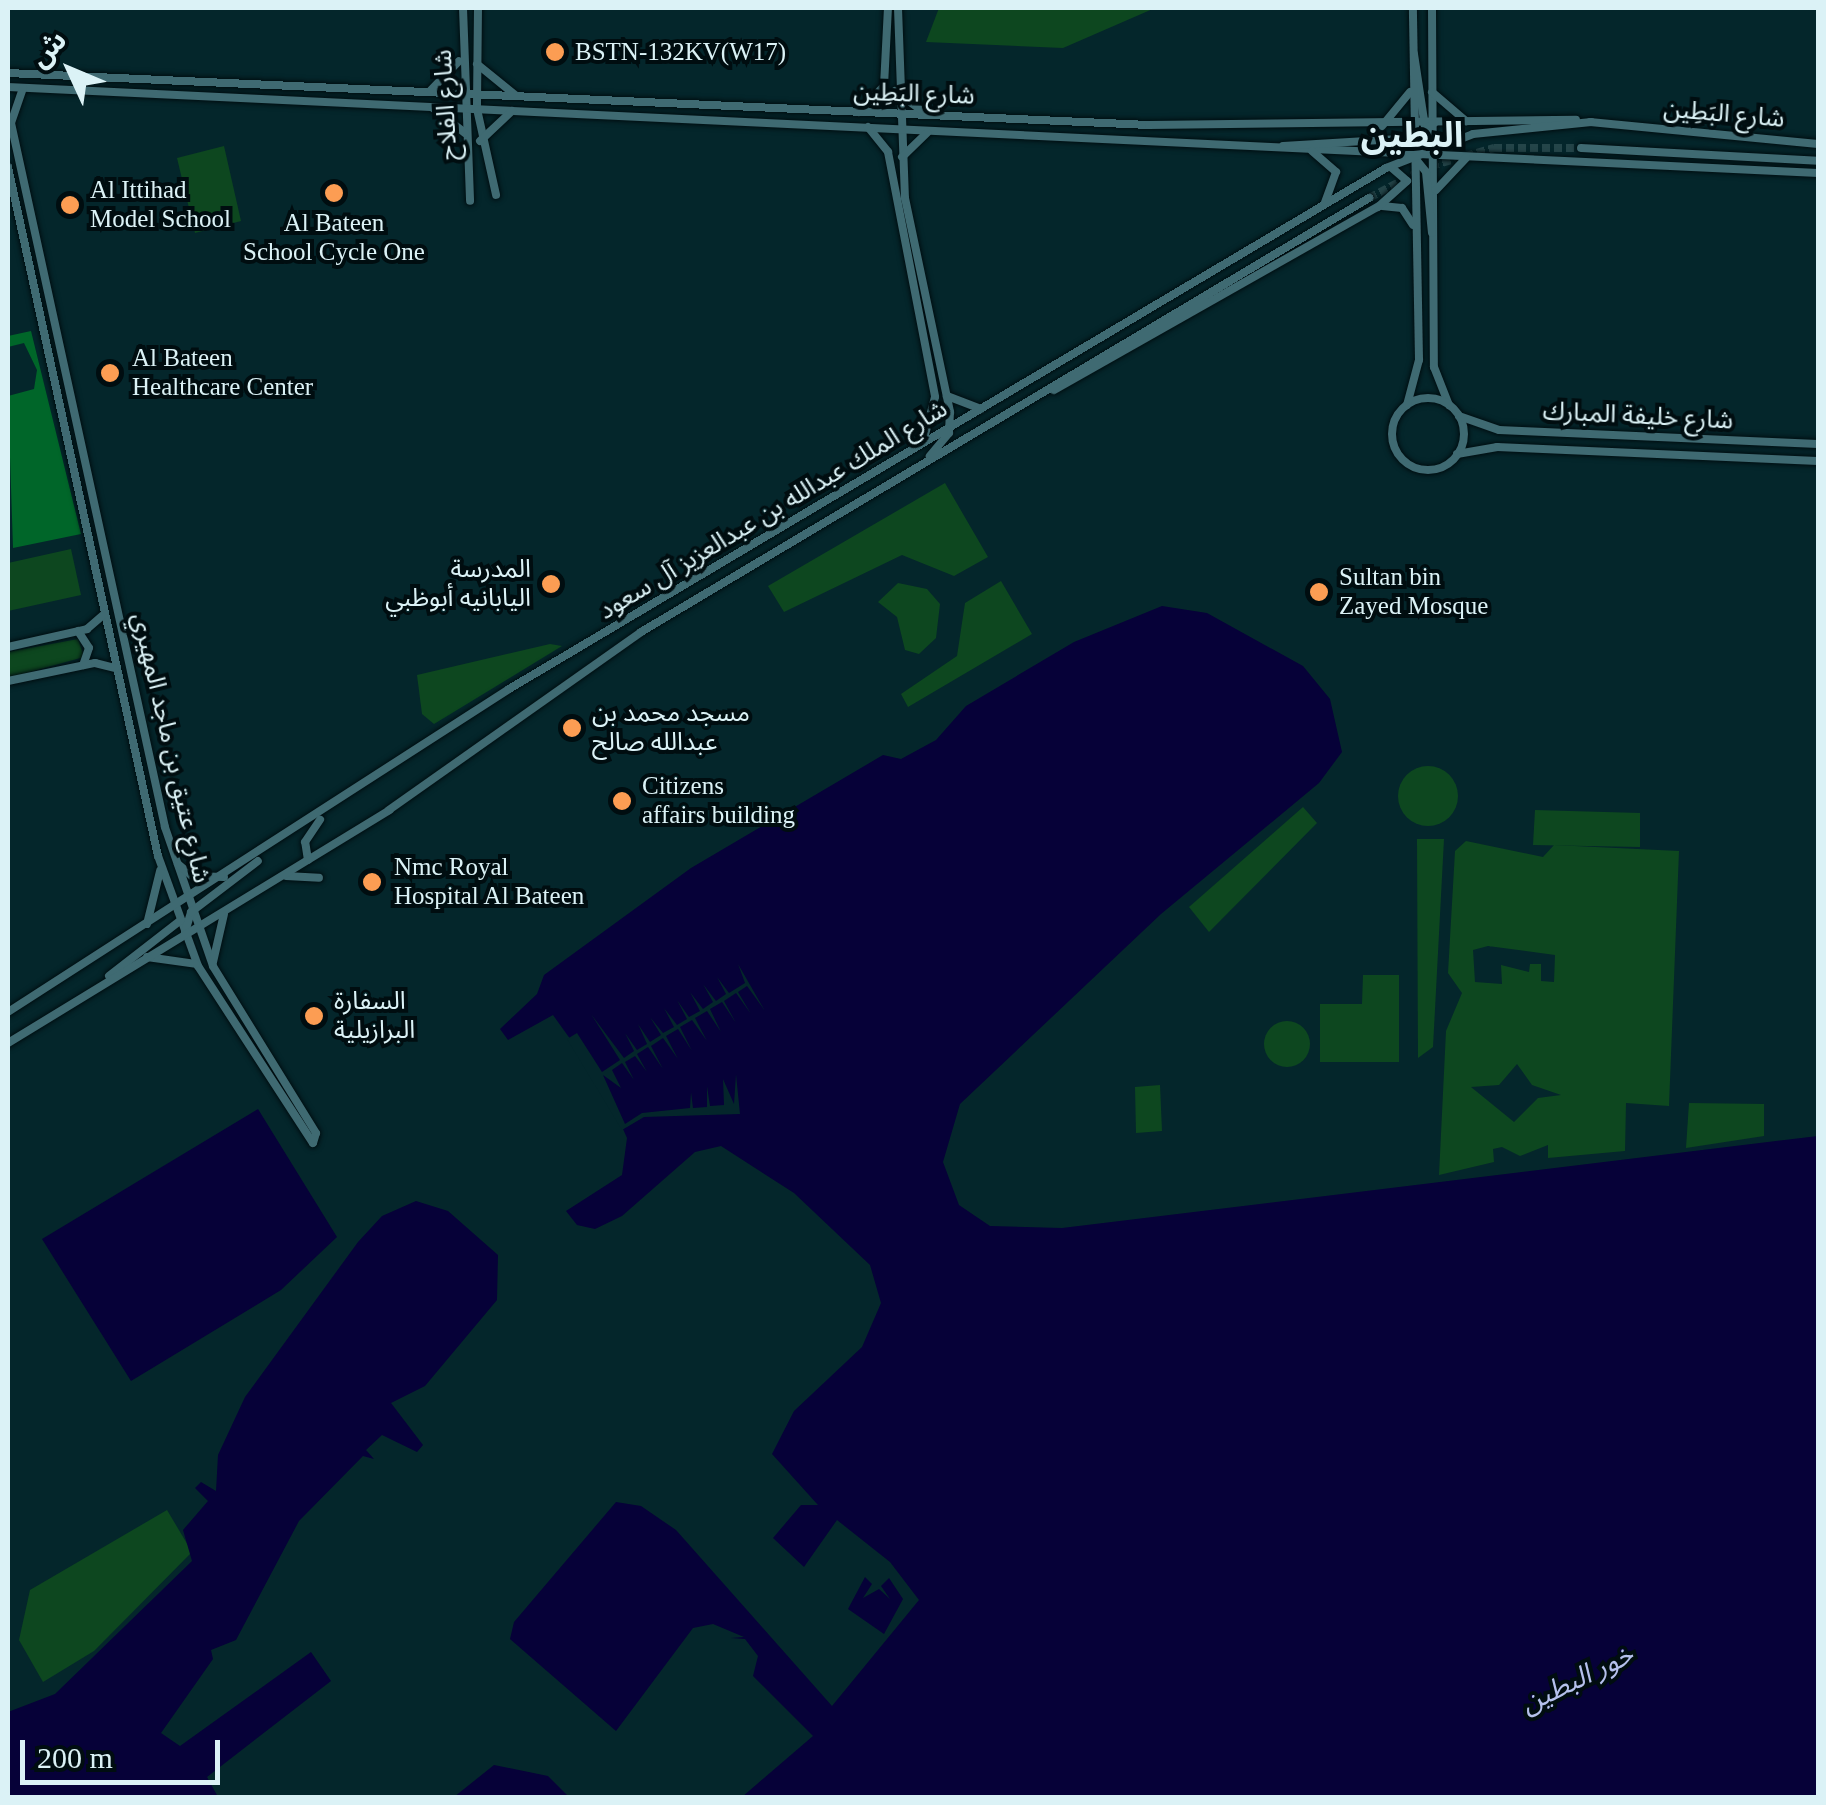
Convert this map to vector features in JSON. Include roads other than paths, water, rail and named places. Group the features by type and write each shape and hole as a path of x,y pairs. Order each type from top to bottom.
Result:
{"main road":[{"name":"شارع الفلاح","path":"463,8 462,108 470,201"},
{"name":"شارع الفلاح","path":"478,8 480,141 496,195"},
{"path":"859,112 884,86 888,8"},
{"path":"898,8 895,90 900,160 950,428 918,466"},
{"path":"1413,8 1412,125 1422,130 1432,149"},
{"path":"1413,51 1422,130 1432,149 1434,366 1449,405 1459,416 1457,454 1432,470 1400,458 1392,428 1406,405 1419,360 1411,156 1422,130 1432,92 1432,8"},
{"path":"430,91 461,57"},
{"path":"476,62 520,97"},
{"name":"شارع البَطِين","path":"8,72 859,112 1412,125"},
{"path":"1382,126 1413,82"},
{"name":"شارع البَطِين","path":"8,87 864,124 931,131 1411,156 1432,149 1471,156 1818,173"},
{"name":"شارع عتيق بن ماجد المهيري","path":"8,167 158,856 198,966 315,1142 213,966 172,855 9,124 23,88"},
{"path":"895,90 928,114"},
{"path":"1432,92 1467,122"},
{"path":"427,105 465,133"},
{"path":"480,141 512,111"},
{"name":"شارع البَطِين","path":"1280,148 1467,122 1591,122 1818,144"},
{"path":"1432,149 1591,122"},
{"path":"864,124 889,161 909,282 936,403 920,446"},
{"path":"889,161 900,160 931,131"},
{"name":"شارع البَطِين","path":"1582,148 1818,161"},
{"path":"1308,149 1336,172 1325,204"},
{"path":"1411,156 1426,172 1434,237"},
{"name":"شارع الملك عبدالله بن عبدالعزيز آل سعود","path":"8,1012 260,857 510,689 1411,156"},
{"path":"1434,195 1446,171 1471,156"},
{"path":"1627,177 1628,163"},
{"path":"1026,401 1378,207 1408,179 1386,168"},
{"name":"شارع الملك عبدالله بن عبدالعزيز آل سعود","path":"8,1043 308,860 627,641 1369,198"},
{"path":"1378,207 1402,208 1415,229"},
{"path":"909,282 923,289"},
{"path":"947,396 981,410"},
{"path":"1406,405 1431,398 1449,405"},
{"name":"شارع خليفة المبارك","path":"1459,416 1498,430 1818,444"},
{"name":"شارع خليفة المبارك","path":"1457,454 1497,446 1818,461"},
{"path":"79,497 92,495"},
{"path":"88,537 101,535"},
{"path":"8,646 78,631 104,614"},
{"path":"78,631 89,648 83,665"},
{"path":"8,681 83,665 116,668"},
{"path":"19,679 22,690"},
{"path":"308,860 305,842 323,816"},
{"path":"172,855 188,875 228,877"},
{"path":"142,929 157,904 158,856"},
{"path":"185,934 191,912 260,857"},
{"path":"282,876 319,878"},
{"path":"104,984 180,921 187,902"},
{"path":"213,966 214,933 230,907"},
{"path":"147,956 198,966"}],"water":[{"name":"خور البطين","path":"1162,606 1207,613 1303,666 1330,699 1342,752 1319,783 1161,914 960,1104 943,1162 959,1205 990,1226 1062,1228 1818,1136 1818,1797 742,1797 813,1736 753,1676 758,1656 745,1639 731,1638 744,1637 713,1624 693,1628 616,1731 510,1639 514,1622 616,1502 641,1506 676,1530 832,1706 919,1600 890,1562 837,1520 804,1567 773,1538 801,1505 818,1505 772,1454 794,1411 862,1347 881,1303 870,1265 794,1193 721,1146 695,1152 622,1216 595,1229 577,1225 566,1211 622,1175 627,1138 604,1086 553,1015 508,1040 500,1029 537,994 544,975 691,868 883,755 901,759 936,740 966,706 1074,642"},
{"path":"258,1109 337,1237 281,1290 131,1381 42,1239"},
{"path":"416,1201 448,1211 498,1255 497,1300 425,1386 391,1403 423,1445 417,1452 382,1435 366,1450 374,1459 363,1456 299,1521 236,1640 211,1650 213,1659 161,1733 180,1746 311,1652 331,1681 207,1777 218,1797 8,1797 8,1712 55,1694 192,1561 183,1530 208,1501 195,1488 201,1482 216,1491 218,1455 245,1397 358,1242 382,1216"},
{"path":"865,1577 872,1584 863,1598 879,1589 890,1599 881,1586 889,1578 903,1599 884,1634 848,1609"},
{"path":"494,1765 548,1776 569,1797 454,1797"}],"tunnel":[{"path":"1431,166 1494,148 1581,148"},
{"path":"1369,198 1418,172"}],"place":[{"name":"BSTN-132KV(W17)","path":"555,52"},
{"name":"Al Bateen School Cycle One","path":"334,193"},
{"name":"Al Ittihad Model School","path":"70,205"},
{"name":"Al Bateen Healthcare Center","path":"110,373"},
{"name":"المدرسة اليابانيه أبوظبي","path":"551,584"},
{"name":"Sultan bin Zayed Mosque","path":"1319,592"},
{"name":"مسجد محمد بن عبدالله صالح","path":"572,728"},
{"name":"Citizens affairs building","path":"622,801"},
{"name":"Nmc Royal Hospital Al Bateen","path":"372,882"},
{"name":"السفارة البرازيلية","path":"314,1016"}],"district":[{"name":"البطين","path":"1412,136"}]}
